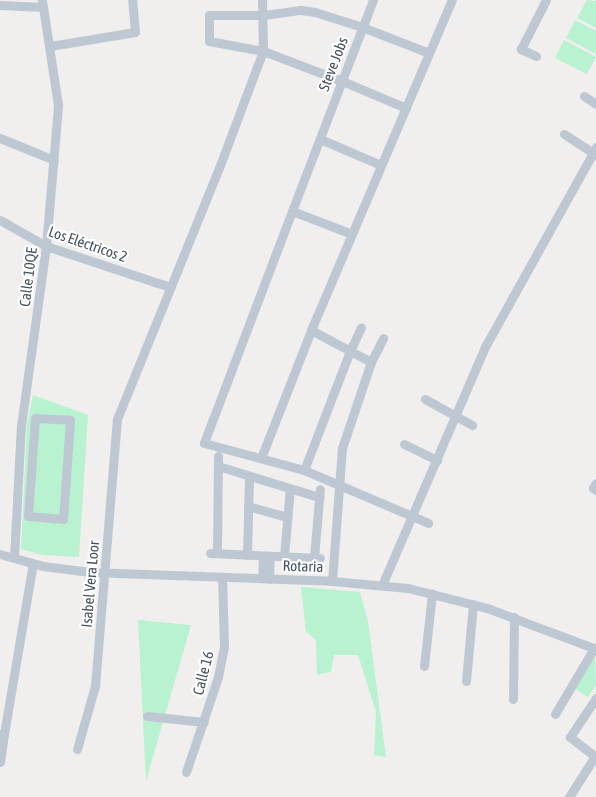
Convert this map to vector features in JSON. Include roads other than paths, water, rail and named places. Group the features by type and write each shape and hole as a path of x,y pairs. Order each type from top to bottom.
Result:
{"street":[{"path":"50,46 135,32 132,0"},
{"name":"Isabel Vera Loor","path":"77,749 95,686 117,419 220,168 263,51 264,15 262,0"},
{"name":"Steve Jobs","path":"261,458 204,443 373,0"},
{"path":"428,523 304,470 261,458 311,330 452,0"},
{"path":"536,56 522,49 546,0"},
{"path":"0,5 42,4"},
{"name":"Calle 10QE","path":"14,558 21,426 46,246 58,105 42,4"},
{"path":"406,108 263,51 209,41 209,15 264,15 301,10 362,27 429,53"},
{"path":"584,96 596,104"},
{"path":"382,585 486,344 595,152 564,134"},
{"path":"0,138 54,160"},
{"path":"320,139 381,165"},
{"path":"292,211 352,234"},
{"name":"Los Eléctricos 2","path":"0,220 46,246 170,287"},
{"path":"304,470 350,351 362,326"},
{"path":"311,330 371,362"},
{"path":"332,581 343,443 371,362 383,338"},
{"path":"425,399 472,425"},
{"path":"35,418 70,420 63,520 28,516 35,418"},
{"path":"404,444 437,460"},
{"path":"218,456 214,553 317,557 320,493 290,488 218,466"},
{"path":"247,555 249,476"},
{"path":"596,483 593,488 596,490"},
{"path":"284,556 290,488"},
{"path":"248,506 287,517"},
{"name":"Rotaria","path":"0,554 32,563 104,573 265,578 382,585 432,593 473,604 514,617 595,649"},
{"path":"265,578 266,556"},
{"path":"0,762 2,734 32,563"},
{"name":"Calle 16","path":"186,772 218,677 224,647 222,577"},
{"path":"424,666 432,593"},
{"path":"466,681 473,604"},
{"path":"513,699 514,617"},
{"path":"555,714 595,649"},
{"path":"569,797 596,757 570,738 596,698"},
{"path":"147,716 204,722"}]}
